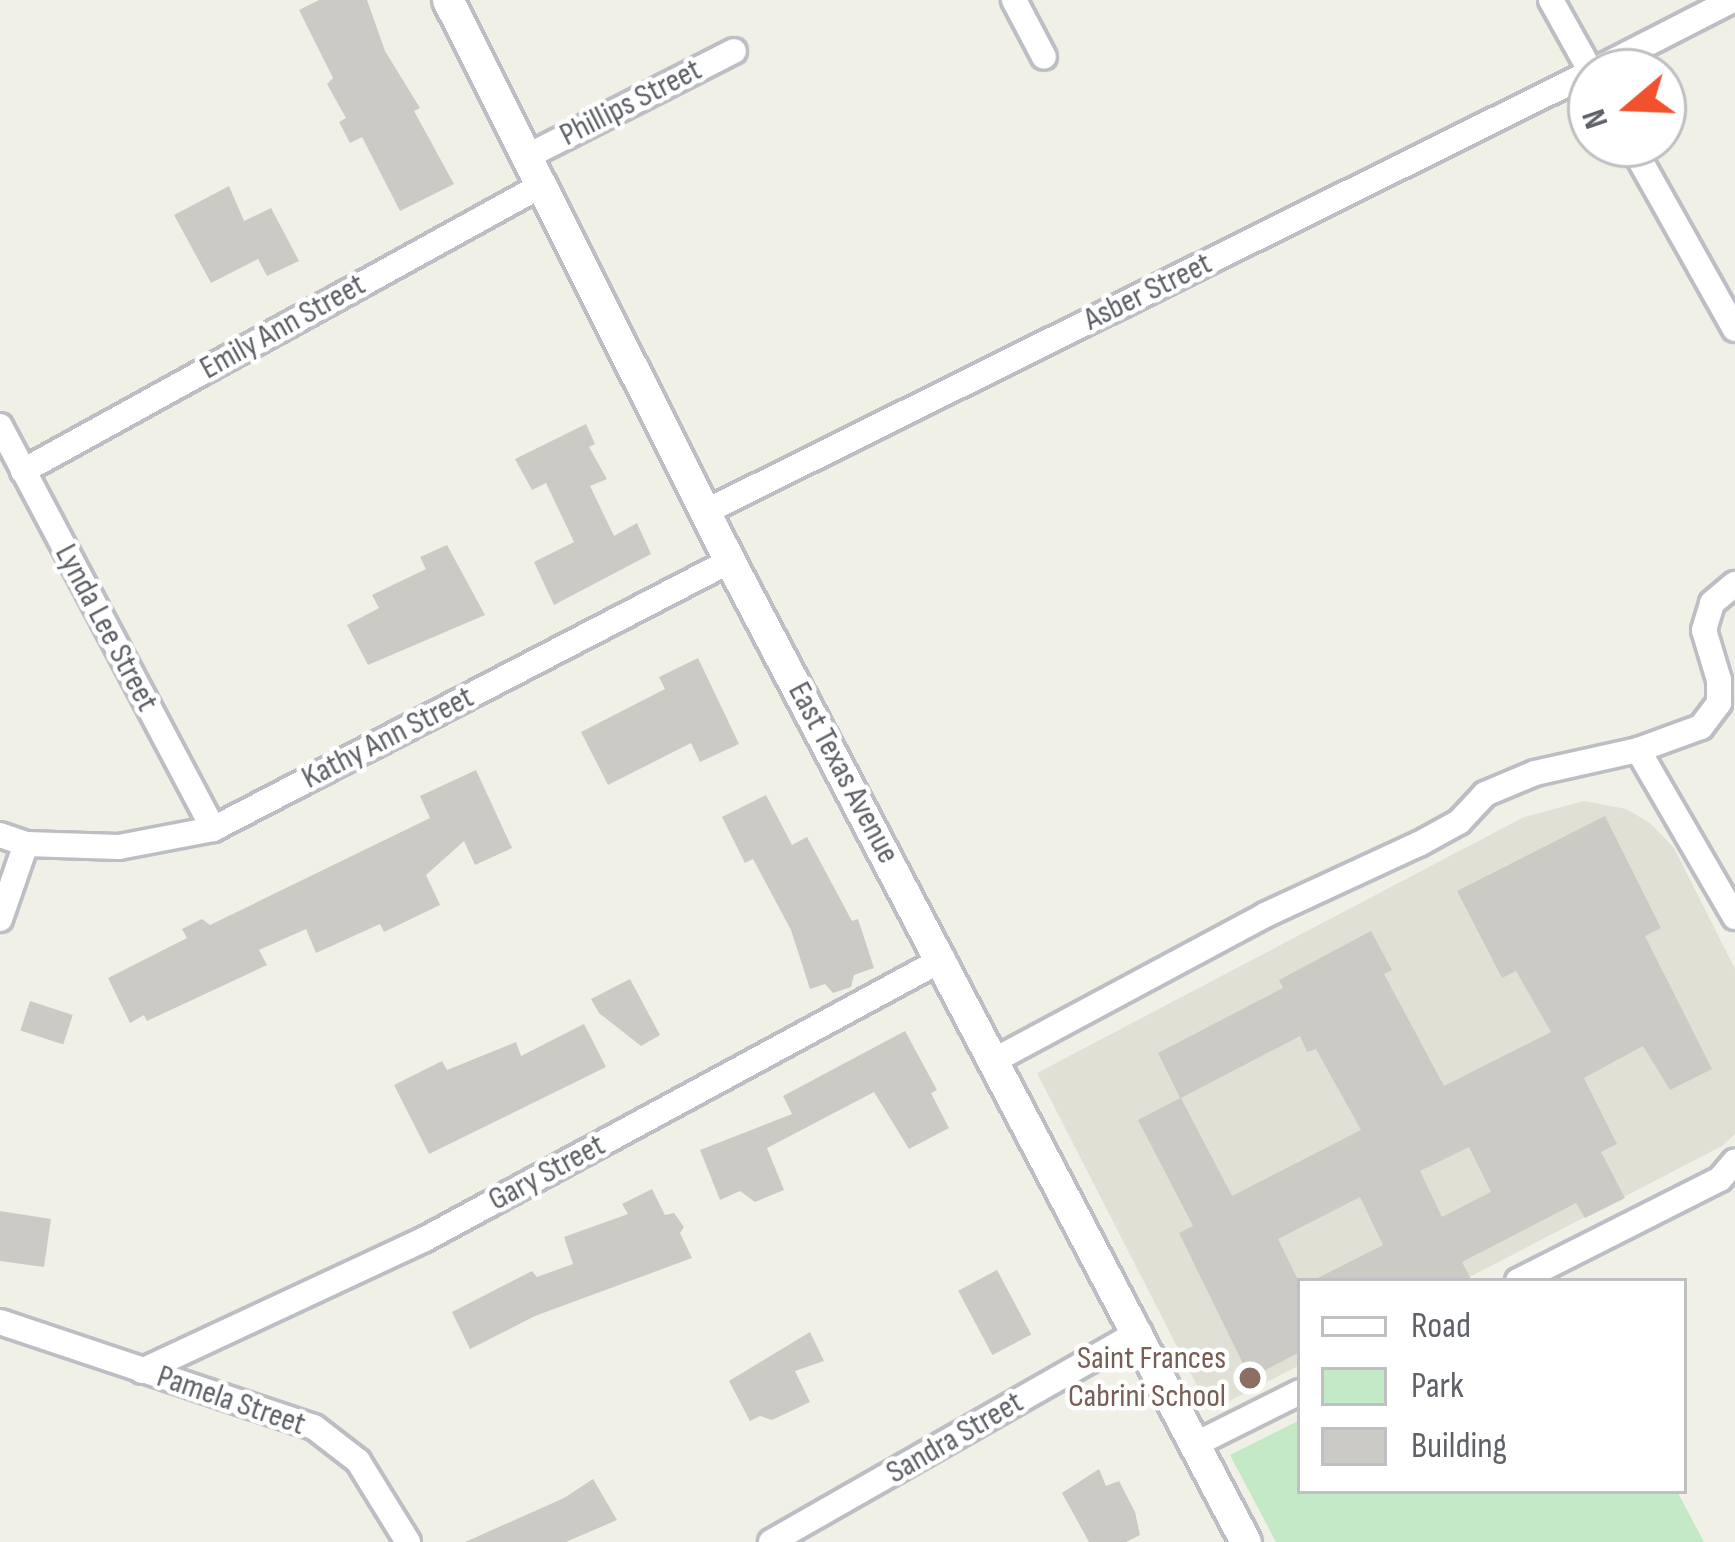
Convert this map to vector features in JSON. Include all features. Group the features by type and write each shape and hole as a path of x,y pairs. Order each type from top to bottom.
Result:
{"street":[{"name":"East Texas Avenue","path":"448,0 730,561 1246,1542"},
{"path":"1014,0 1045,57"},
{"path":"1550,0 1577,48"},
{"name":"Asber Street","path":"1638,48 1733,0"},
{"name":"Phillips Street","path":"528,155 734,51"},
{"name":"Asber Street","path":"705,512 1567,84"},
{"path":"1644,168 1735,329"},
{"name":"Emily Ann Street","path":"23,471 544,184"},
{"name":"Lynda Lee Street","path":"0,426 213,829"},
{"name":"Kathy Ann Street","path":"0,835 26,844 119,847 213,829 730,561"},
{"path":"995,1060 1264,915 1419,844 1459,821 1485,794 1535,772 1638,750 1702,728 1719,703 1719,680 1704,630 1712,603 1735,584"},
{"path":"1638,750 1735,917"},
{"path":"0,920 26,844"},
{"name":"Gary Street","path":"142,1371 424,1239 943,959"},
{"path":"1524,1278 1720,1179 1735,1161"},
{"name":"Pamela Street","path":"0,1322 314,1426 358,1461 408,1542"},
{"name":"Sandra Street","path":"771,1542 802,1535 1139,1332"},
{"path":"1196,1444 1297,1394"}],"shaded area":[{"path":"1584,801 1626,809 1650,823 1674,848 1735,969 1735,1134 1722,1146 1468,1278 1297,1278 1297,1367 1210,1411 1037,1073 1524,817"}],"green space":[{"path":"1297,1422 1297,1494 1679,1494 1704,1542 1276,1542 1230,1455"}],"building":[{"path":"319,0 367,0 385,51 420,108 414,111 454,184 400,211 362,137 350,143 339,122 346,118 327,84 333,78 299,10"},
{"path":"229,186 244,221 271,208 299,261 267,276 258,259 211,283 174,215"},
{"path":"586,424 595,444 589,447 607,479 590,486 614,536 637,523 651,554 554,605 534,562 574,542 546,483 532,490 515,459"},
{"path":"447,545 485,615 368,665 347,625 379,608 372,595 426,569 420,557"},
{"path":"698,658 739,744 700,762 691,743 608,785 581,732 665,689 659,677"},
{"path":"476,770 512,848 475,865 464,841 426,875 440,905 384,932 380,924 316,953 306,929 259,950 267,965 147,1021 144,1015 130,1023 108,978 187,938 182,929 202,919 210,925 430,818 420,796"},
{"path":"766,795 792,845 807,837 852,921 858,919 874,968 854,975 851,987 833,993 825,984 810,989 791,930 753,859 745,863 722,817"},
{"path":"1605,816 1661,928 1645,936 1712,1069 1670,1090 1643,1046 1584,1078 1617,1144 1601,1152 1625,1198 1585,1218 1576,1203 1462,1262 1470,1278 1318,1278 1383,1245 1360,1197 1278,1239 1297,1278 1297,1354 1250,1378 1179,1233 1193,1226 1138,1120 1180,1098 1158,1053 1283,988 1279,980 1371,931 1392,970 1384,974 1444,1086 1551,1032 1516,971 1502,978 1457,891","holes":["1300,1036 1307,1052 1316,1049 1361,1130 1232,1196 1181,1098","1469,1147 1491,1192 1442,1217 1420,1171"]},
{"path":"630,979 660,1035 641,1046 599,1013 591,999"},
{"path":"30,1001 73,1015 63,1044 20,1030"},
{"path":"584,1024 606,1067 429,1154 394,1085 442,1061 447,1070 516,1042 521,1056"},
{"path":"905,1031 937,1090 931,1093 949,1128 909,1149 874,1092 767,1148 784,1190 755,1202 740,1191 720,1200 700,1150 792,1114 783,1096"},
{"path":"652,1189 665,1215 674,1213 684,1227 680,1233 692,1258 535,1316 470,1349 452,1312 532,1271 537,1277 573,1264 564,1237 628,1214 622,1204"},
{"path":"0,1211 51,1219 44,1267 0,1261"},
{"path":"997,1270 1031,1334 992,1355 958,1291"},
{"path":"810,1332 824,1361 795,1371 810,1402 772,1420 760,1416 750,1421 729,1381"},
{"path":"1099,1469 1106,1486 1119,1481 1135,1512 1140,1535 1126,1542 1089,1542 1062,1493"},
{"path":"593,1479 617,1520 566,1542 465,1542 564,1498"}],"place":[{"name":"Saint Frances Cabrini School","path":"1250,1378"}]}
